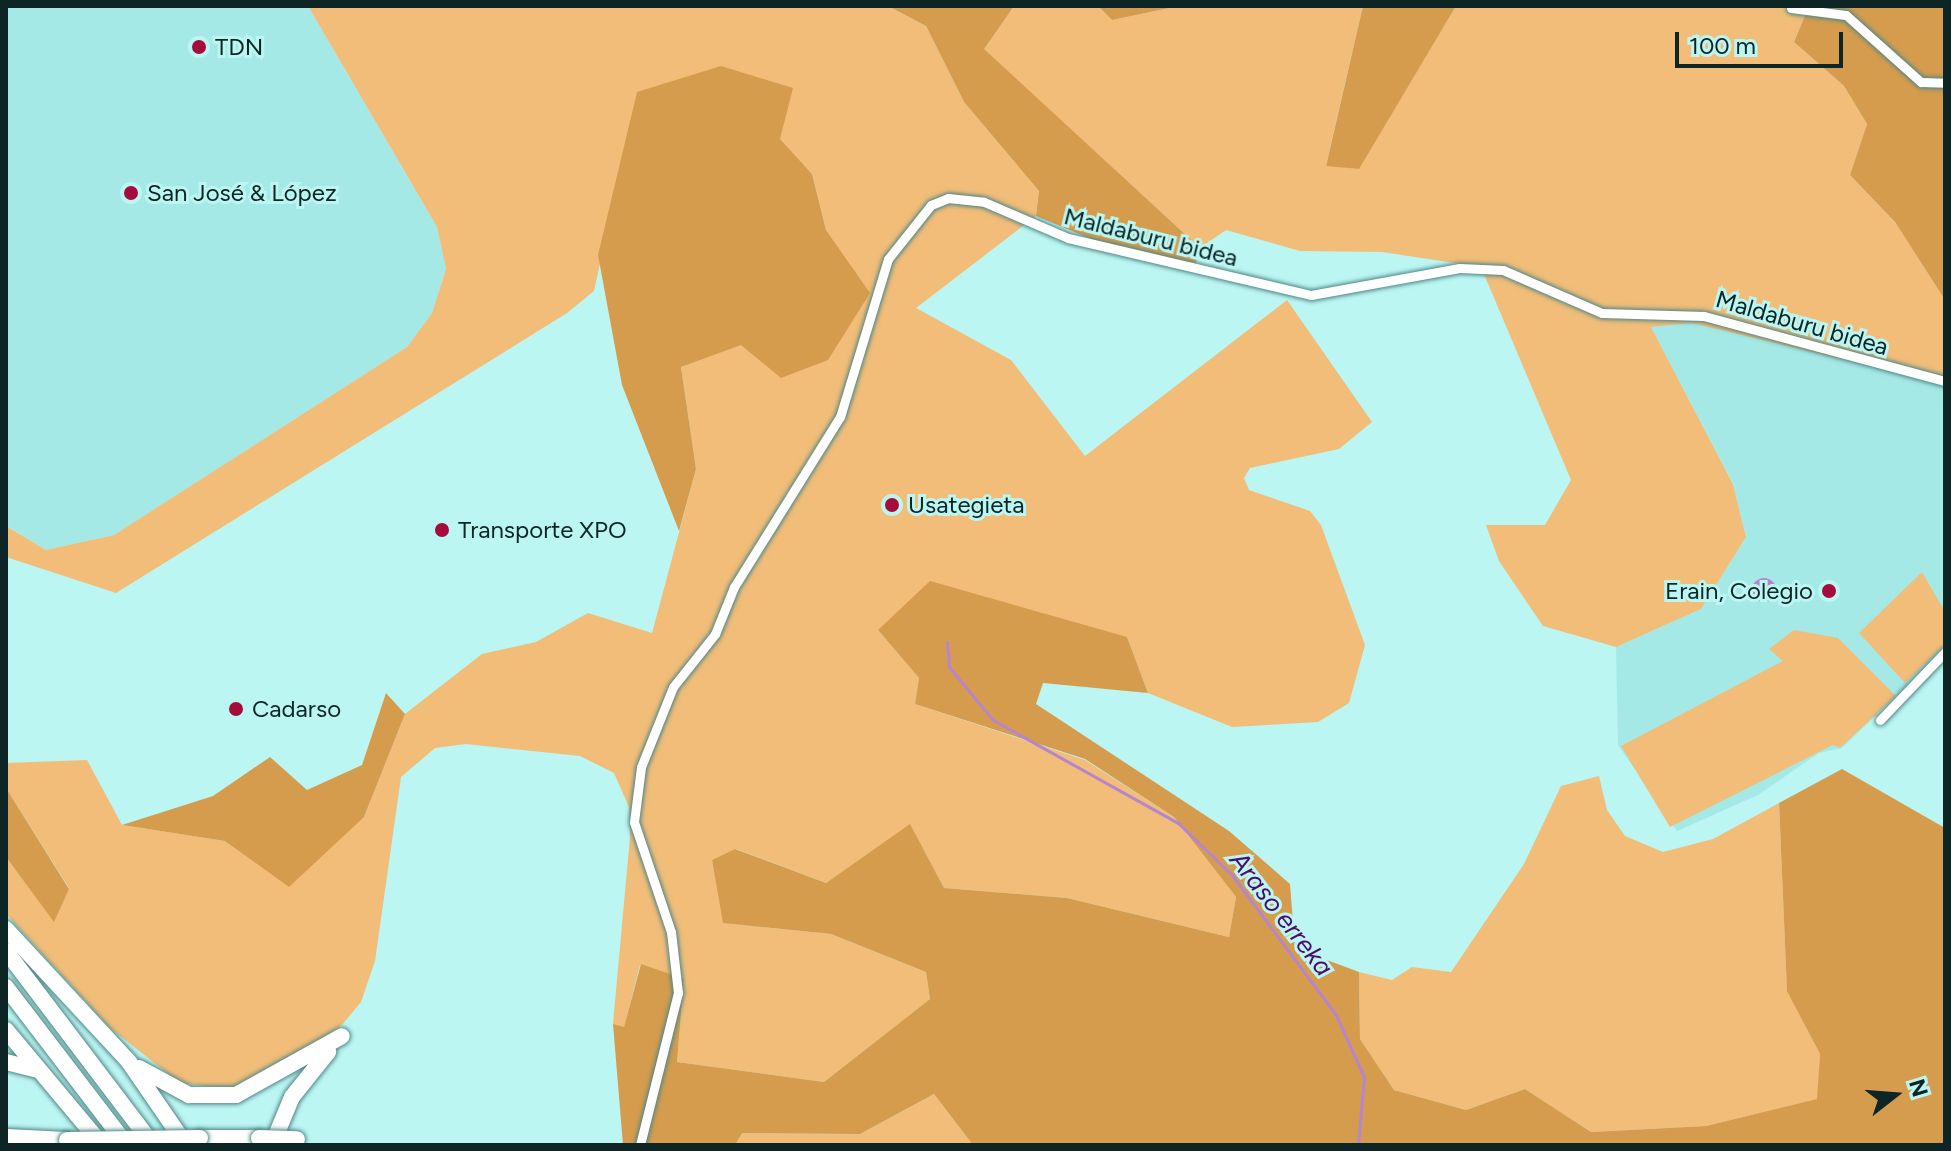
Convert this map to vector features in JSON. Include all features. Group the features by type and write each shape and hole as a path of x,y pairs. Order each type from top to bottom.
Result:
{"highway":[{"path":"6,929 129,1062 193,1141"},
{"path":"6,951 153,1145"},
{"path":"6,987 127,1145"},
{"path":"6,1030 45,1072 102,1145"},
{"path":"129,1062 189,1095 236,1095 342,1036 292,1097 266,1141"},
{"path":"6,1062 45,1072"},
{"path":"6,1137 304,1141"}],"street":[{"path":"1791,8 1846,15 1921,82 1945,83"},
{"name":"Maldaburu bidea","path":"640,1145 678,993 671,932 634,822 641,767 673,687 715,634 734,587 840,417 888,259 931,205 975,200 1068,238 1311,295 1460,268 1503,270 1602,313 1704,316 1945,381"},
{"path":"1880,720 1945,652"}],"shaded area":[{"path":"6,6 308,6 437,227 446,269 432,313 407,347 114,535 46,550 6,525"},
{"path":"308,6 888,6 926,26 964,102 1039,191 1036,216 916,308 1011,360 1085,456 1287,300 1372,422 1339,449 1250,468 1244,478 1249,490 1310,511 1321,525 1365,645 1349,703 1318,722 1232,727 1148,693 1127,637 878,630 919,678 915,704 1085,760 1174,817 1236,897 1229,937 1067,898 944,888 910,825 826,883 736,849 712,860 724,923 831,934 926,972 930,999 824,1082 677,1062 684,980 640,965 624,1028 613,1024 630,837 629,807 614,773 580,756 466,744 435,748 401,777 375,961 361,1002 342,1025 279,1069 229,1089 180,1083 110,1028 6,914 6,857 54,921 69,888 6,788 6,763 87,760 122,825 225,841 364,817 405,714 482,654 536,642 588,613 652,633 696,469 681,367 869,293 826,230 812,174 779,139 637,93 594,291 567,313 116,593 6,557 8,527 46,550 114,535 407,347 432,313 446,269 437,227"},
{"path":"888,6 1014,6 984,49 1200,248 1196,263 1120,251 1036,216 1039,191 964,102 926,26"},
{"path":"1014,6 1098,6 1112,20 1179,6 1363,6 1326,165 1358,169 1456,6 1809,6 1794,42 1844,86 1867,124 1850,175 1895,222 1945,300 1945,384 1691,323 1651,327 1733,484 1746,537 1701,609 1616,647 1543,626 1499,561 1486,525 1545,525 1571,480 1481,267 1382,252 1300,251 1226,230 1200,248 983,49"},
{"path":"1098,6 1179,6 1112,20"},
{"path":"1363,6 1456,6 1359,169 1326,166"},
{"path":"1809,6 1945,6 1945,300 1895,222 1850,175 1867,124 1844,86 1794,42"},
{"path":"721,66 793,88 780,139 812,174 826,230 870,293 828,360 781,378 741,345 681,367 696,469 679,531 622,385 598,255 637,92"},
{"name":"Erain, Colegio","path":"1691,323 1945,384 1945,649 1842,748 1819,753 1758,795 1677,831 1618,745 1616,647 1701,609 1746,537 1733,483 1651,327"},
{"path":"1922,572 1945,612 1945,645 1905,683 1859,633"},
{"path":"1764,578 1772,582 1776,590 1772,598 1764,602 1756,598 1752,590 1756,582"},
{"path":"930,581 1127,637 1148,693 1043,683 1036,704 1229,831 1290,884 1295,948 1359,972 1360,1039 1394,1090 1466,1110 1525,1089 1591,1132 1706,1126 1817,1099 1820,1054 1787,991 1779,803 1842,769 1945,828 1945,1145 973,1145 934,1094 860,1134 742,1133 735,1145 623,1145 613,1024 624,1027 641,964 684,979 677,1062 824,1082 930,999 926,972 831,934 723,923 712,860 735,849 826,883 910,824 944,888 1067,898 1229,937 1236,897 1174,817 1085,759 915,704 919,678 878,630"},
{"path":"1794,630 1838,638 1896,696 1840,748 1833,745 1670,827 1621,746 1783,661 1769,649"},
{"path":"386,693 405,714 364,817 289,887 225,841 122,825 213,796 270,757 307,790 362,765"},
{"path":"1599,776 1607,810 1625,836 1663,852 1713,839 1779,803 1787,990 1820,1054 1818,1099 1706,1126 1591,1132 1525,1089 1466,1110 1394,1090 1360,1039 1359,972 1392,980 1412,967 1451,972 1524,864 1561,786"},
{"path":"6,788 69,889 54,922 6,857"},
{"path":"934,1094 973,1145 735,1145 741,1133 860,1134"}],"waterway":[{"name":"Araso erreka","path":"947,642 949,667 993,720 1178,823 1232,875 1336,1015 1364,1077 1358,1145"}],"place":[{"name":"TDN","path":"199,47"},
{"name":"San José & López","path":"131,193"},
{"name":"Usategieta","path":"892,505"},
{"name":"Transporte XPO","path":"442,530"},
{"name":"Erain, Colegio","path":"1829,591"},
{"name":"Cadarso","path":"236,709"}]}
